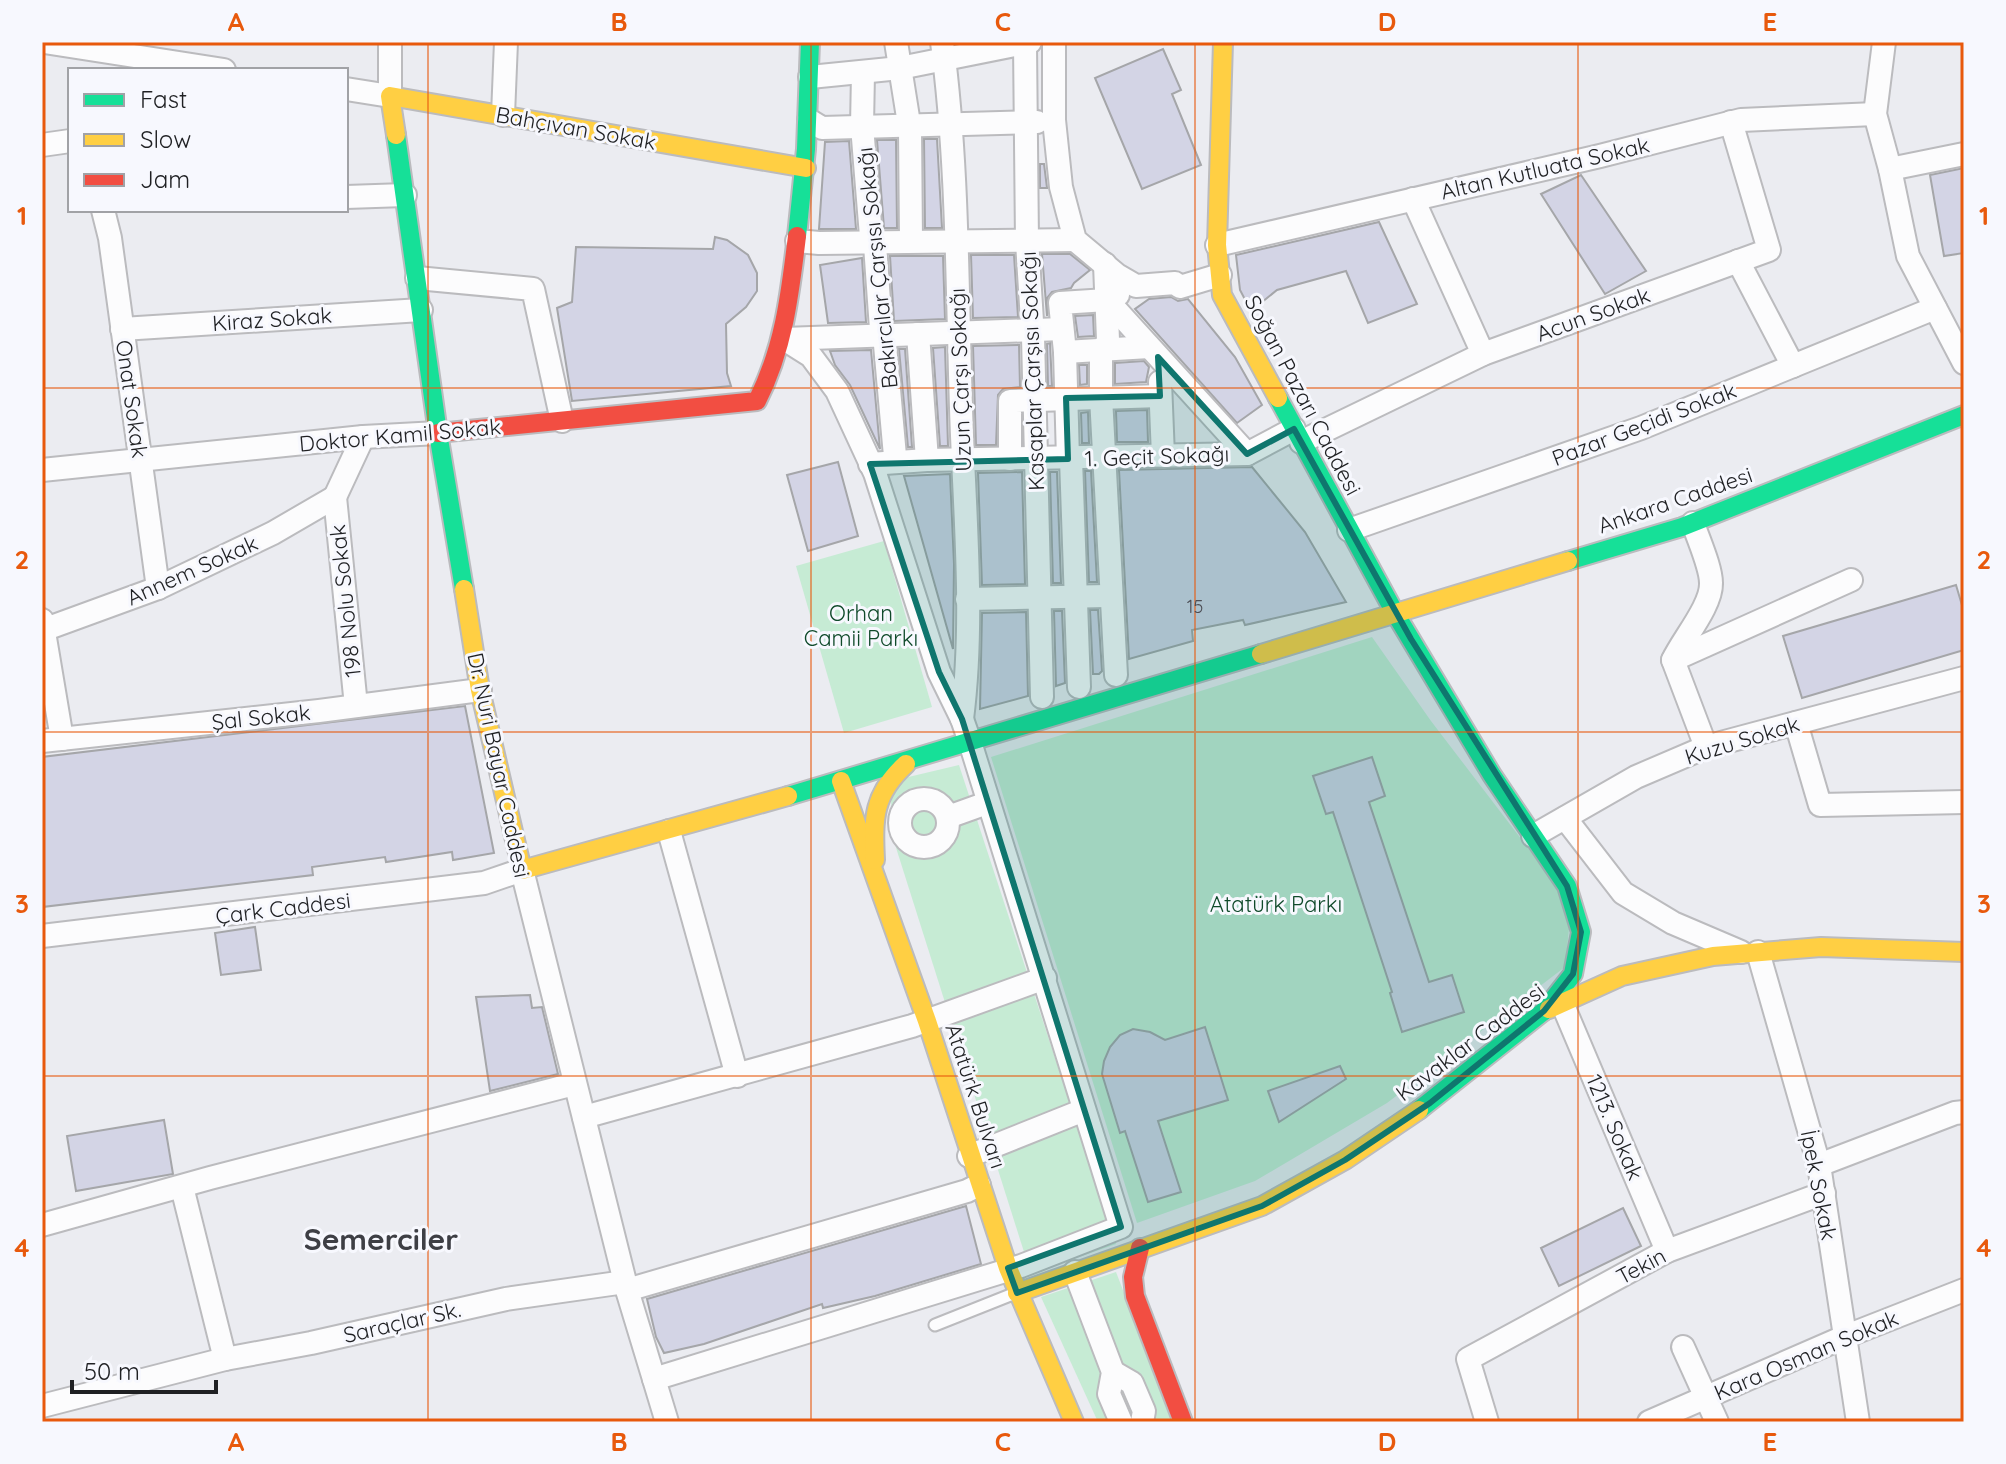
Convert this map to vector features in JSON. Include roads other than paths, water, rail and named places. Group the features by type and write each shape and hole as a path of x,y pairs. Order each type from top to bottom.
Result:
{"main road":[{"path":"784,339 806,168 810,42"},
{"name":"Soğan Pazarı Caddesi","path":"1223,42 1217,245 1222,295 1395,613 1492,775 1567,886 1581,932 1573,974 1553,1007"},
{"name":"Bahçıvan Sokak","path":"390,96 806,168"},
{"name":"Dr. Nuri Bayar Caddesi","path":"390,96 438,433 480,690 522,870"},
{"name":"Doktor Kamil Sokak","path":"438,433 757,401 772,375 784,339"},
{"name":"Ankara Caddesi","path":"522,870 841,781 1693,523 1964,415"},
{"path":"876,878 873,817 881,789 911,760"},
{"name":"Atatürk Bulvarı","path":"841,781 927,1021 969,1156 1017,1293 1074,1422"},
{"name":"Kavaklar Caddesi","path":"1017,1293 1262,1206 1345,1160 1430,1103 1553,1007 1622,976 1713,956 1821,947 1964,952"},
{"path":"1132,1251 1135,1296 1183,1422"}],"street":[{"path":"44,42 212,68"},
{"path":"390,42 390,96"},
{"path":"503,115 506,42"},
{"path":"896,42 909,125 911,240"},
{"path":"1054,42 1054,120 1061,187 1075,240 1136,286"},
{"path":"1884,42 1875,114 1908,256 1964,363"},
{"path":"810,77 900,68 943,51 1027,43"},
{"name":"Kasaplar Çarşısı Sokağı","path":"1027,43 1027,242 1042,697"},
{"path":"80,68 81,47"},
{"name":"Uzun Çarşı Sokağı","path":"943,51 950,124 967,599 968,673 962,719"},
{"name":"Bakırcılar Çarşısı Sokağı","path":"863,73 862,126 895,456 881,463"},
{"name":"Bahçıvan Sokak","path":"348,89 390,96"},
{"name":"Altan Kutluata Sokak","path":"1217,245 1600,156 1731,122 1875,114"},
{"path":"809,120 822,128 1054,120"},
{"name":"Acun Sokak","path":"1297,436 1483,354 1769,250 1731,122"},
{"path":"42,145 68,141"},
{"path":"1890,169 1964,154"},
{"path":"348,197 405,195"},
{"path":"1413,199 1483,354"},
{"name":"Onat Sokak","path":"103,212 158,588"},
{"path":"797,241 1075,240"},
{"path":"1738,261 1793,366"},
{"path":"1105,264 1108,340 1103,351 1101,397 1116,675"},
{"path":"1079,687 1065,352 1060,303 1107,300 1136,286 1175,283 1180,287 1220,275"},
{"path":"417,278 533,289 562,421"},
{"path":"1107,300 1247,454"},
{"name":"Pazar Geçidi Sokak","path":"1349,530 1641,428 1935,308"},
{"name":"Kiraz Sokak","path":"122,329 421,310"},
{"path":"784,339 1062,329"},
{"path":"918,334 927,460"},
{"path":"654,1379 1008,1268 1121,1227 970,742 939,672 892,522 881,463 837,391 811,356 784,339"},
{"path":"1065,352 1154,352"},
{"path":"1154,352 1163,456"},
{"path":"1010,459 1010,401 1160,396"},
{"name":"Doktor Kamil Sokak","path":"42,470 363,437 438,433"},
{"name":"1. Geçit Sokağı","path":"881,463 1247,454 1297,436"},
{"path":"335,497 363,437"},
{"name":"Annem Sokak","path":"43,625 158,588 273,533 335,497"},
{"name":"198 Nolu Sokak","path":"335,497 356,706"},
{"path":"1693,523 1711,584 1702,614 1683,639 1673,660 1706,747"},
{"path":"1673,660 1851,580"},
{"path":"967,599 1106,596"},
{"path":"43,625 52,740"},
{"name":"Kuzu Sokak","path":"1533,836 1636,777 1706,747 1964,678"},
{"name":"Şal Sokak","path":"52,740 480,690"},
{"path":"1796,723 1820,805 1964,802"},
{"path":"948,817 987,803"},
{"path":"1565,818 1623,893 1673,923 1752,953"},
{"path":"669,831 737,1076"},
{"name":"Çark Caddesi","path":"42,936 484,883 522,870"},
{"name":"Dr. Nuri Bayar Caddesi","path":"522,870 626,1286 667,1422"},
{"name":"İpek Sokak","path":"1752,953 1819,1165 1858,1422"},
{"path":"584,1117 927,1021 1045,978"},
{"name":"1213. Sokak","path":"1553,1007 1667,1251"},
{"path":"42,1225 574,1084"},
{"path":"969,1156 1084,1110"},
{"path":"1819,1165 1964,1112"},
{"name":"Saraçlar Sk.","path":"42,1406 225,1359 506,1299 626,1286 967,1191 979,1185"},
{"path":"182,1187 225,1359"},
{"name":"Tekin","path":"1487,1422 1468,1359 1667,1251 1824,1193"},
{"path":"1075,1272 1113,1372 1109,1394 1121,1422"},
{"name":"Kara Osman Sokak","path":"1649,1422 1844,1337 1964,1290"},
{"path":"1683,1347 1717,1422"},
{"path":"1113,1372 1132,1383 1144,1411 1142,1422"}],"lane":[{"path":"935,1325 1017,1293"}],"district":[{"name":"Semerciler","path":"381,1239"}],"park label":[{"name":"Orhan Camii Parkı","path":"861,626"},
{"name":"Atatürk Parkı","path":"1276,904"}]}
